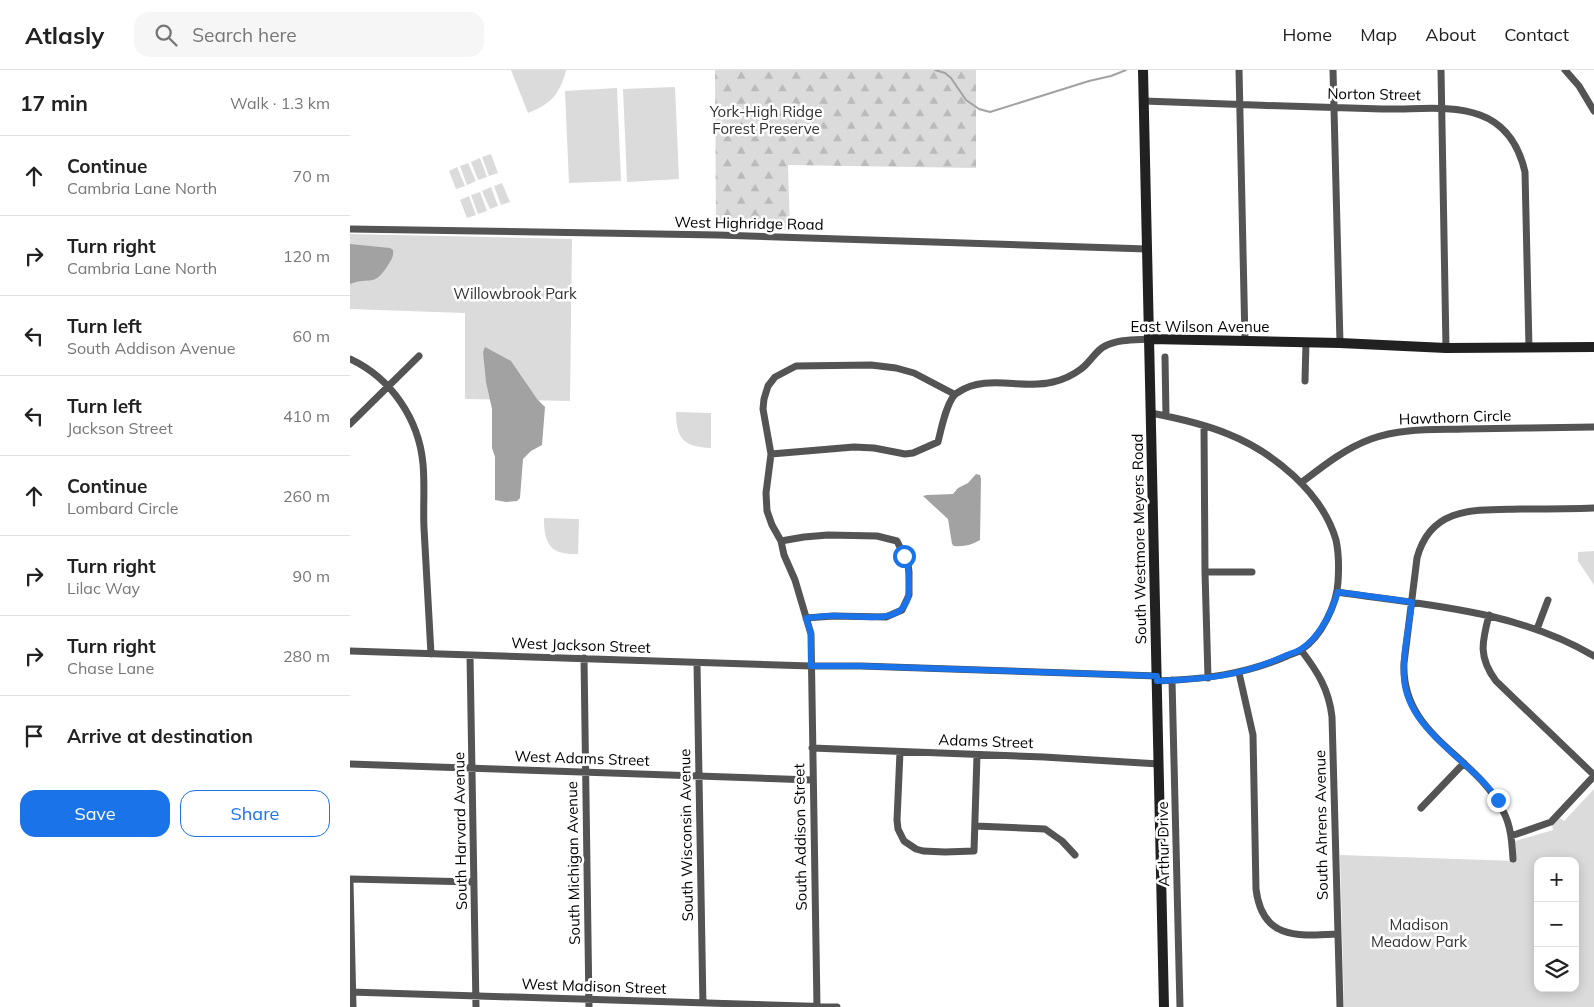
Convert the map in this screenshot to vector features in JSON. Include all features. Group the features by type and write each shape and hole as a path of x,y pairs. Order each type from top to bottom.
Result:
{"street":[{"name":"South Westmore Meyers Road","path":"1143,70 1164,1007"},
{"path":"1239,70 1245,341"},
{"path":"1333,70 1340,343"},
{"path":"1441,70 1446,348"},
{"path":"1565,70 1579,86 1594,110"},
{"name":"Norton Street","path":"1144,101 1334,108 1442,109 1466,111 1486,117 1498,125 1512,140 1519,152 1525,172 1529,348"},
{"name":"West Highridge Road","path":"350,229 718,235 1147,249"},
{"name":"East Wilson Avenue","path":"954,394 978,383 1033,384 1051,382 1081,369 1104,346 1117,341 1150,339 1306,342 1446,348 1594,347"},
{"path":"1305,381 1306,342"},
{"path":"350,424 418,356"},
{"path":"1165,357 1166,416"},
{"path":"350,359 360,364 388,386 414,426 422,458 431,654"},
{"name":"South Addison Street","path":"817,1007 811,634 781,541 770,520 766,502 771,454 763,409 764,399 774,377 796,366 871,365 896,368 914,373 954,394"},
{"path":"771,454 854,447 874,448 905,454 919,452 938,442 946,411 954,394"},
{"path":"1151,413 1230,434 1257,448 1301,483 1323,513 1332,529 1338,554 1338,592 1323,624 1315,636 1301,650"},
{"path":"1204,426 1208,678"},
{"name":"Hawthorn Circle","path":"1301,483 1327,462 1354,446 1379,436 1394,433 1424,430 1594,428"},
{"path":"1513,859 1511,836 1498,800 1485,783 1428,729 1412,707 1407,694 1404,663 1420,549 1430,531 1450,516 1469,510 1594,508"},
{"path":"781,541 813,536 877,536 897,541 908,565 909,595 902,610 893,615 883,617 833,616 806,618"},
{"path":"1205,572 1252,572"},
{"path":"1338,592 1489,615 1537,629 1568,642 1594,656"},
{"path":"1537,629 1548,600"},
{"path":"1489,615 1482,646 1484,660 1491,674 1594,776 1551,822 1511,836"},
{"name":"West Jackson Street","path":"350,651 697,663 861,666 1172,680 1208,678 1239,673 1274,662 1301,650"},
{"name":"South Ahrens Avenue","path":"1301,650 1319,673 1331,706 1340,1007"},
{"name":"South Harvard Avenue","path":"470,655 476,1007"},
{"name":"South Michigan Avenue","path":"584,658 589,1003"},
{"name":"South Wisconsin Avenue","path":"697,663 702,1005"},
{"path":"1239,673 1253,735 1256,889 1258,903 1269,922 1286,933 1297,935 1338,934"},
{"name":"Arthur Drive","path":"1172,680 1180,1007"},
{"name":"Adams Street","path":"812,748 1044,757 1159,764"},
{"path":"900,752 898,829 904,841 923,852 974,851 978,755"},
{"path":"1421,808 1464,763"},
{"name":"West Adams Street","path":"350,764 812,780"},
{"path":"975,826 1045,829 1062,841 1075,855"},
{"path":"353,1007 351,992 350,881 474,882"},
{"path":"1270,935 1275,927"},
{"name":"West Madison Street","path":"351,992 476,996 589,1003 837,1007"}],"green space":[{"path":"511,70 566,71 553,98 543,106 528,113"},
{"name":"York-High Ridge Forest Preserve","path":"715,70 976,70 976,168 788,165 790,230 716,226"},
{"path":"675,87 679,179 627,182 623,89"},
{"path":"617,88 621,181 569,183 565,91"},
{"path":"491,154 498,173 489,176 482,157"},
{"path":"480,158 487,177 478,180 471,162"},
{"path":"468,163 476,181 467,185 460,166"},
{"path":"457,167 465,186 456,189 449,171"},
{"path":"502,183 510,202 501,205 494,186"},
{"path":"491,187 498,206 490,209 482,191"},
{"path":"480,192 487,211 478,214 471,195"},
{"path":"469,196 476,215 467,218 460,200"},
{"name":"Willowbrook Park","path":"350,234 572,239 570,401 465,399 465,313 350,309"},
{"path":"676,412 711,413 711,448 694,446 683,440 676,421"},
{"path":"544,518 579,519 578,554 561,552 550,546 545,535"},
{"path":"1594,551 1594,585 1578,561 1578,552"},
{"name":"Madison Meadow Park","path":"1594,789 1594,1007 1344,1007 1340,855 1516,861 1515,841 1553,830 1552,825 1560,818 1564,821"}],"shaded area":[{"path":"350,244 390,248 393,250 393,257 379,277 350,284"},
{"path":"485,347 511,361 537,399 545,407 542,445 531,451 523,459 520,498 517,501 495,500 492,409 486,382 483,352"},
{"path":"976,474 980,475 981,479 980,540 967,545 954,546 952,544 948,519 923,496 953,494 958,488 968,483"}],"waterway":[{"path":"935,70 945,73 951,78 966,100 979,109 990,112 1126,70"}],"route":[{"path":"904,556 908,564 909,595 902,610 886,617 833,616 806,618 811,634 811,666 1157,676 1157,681 1208,678 1239,673 1274,662 1301,650 1315,636 1323,624 1338,592 1412,602 1404,663 1404,684 1412,707 1428,729 1485,783 1498,800"}]}
